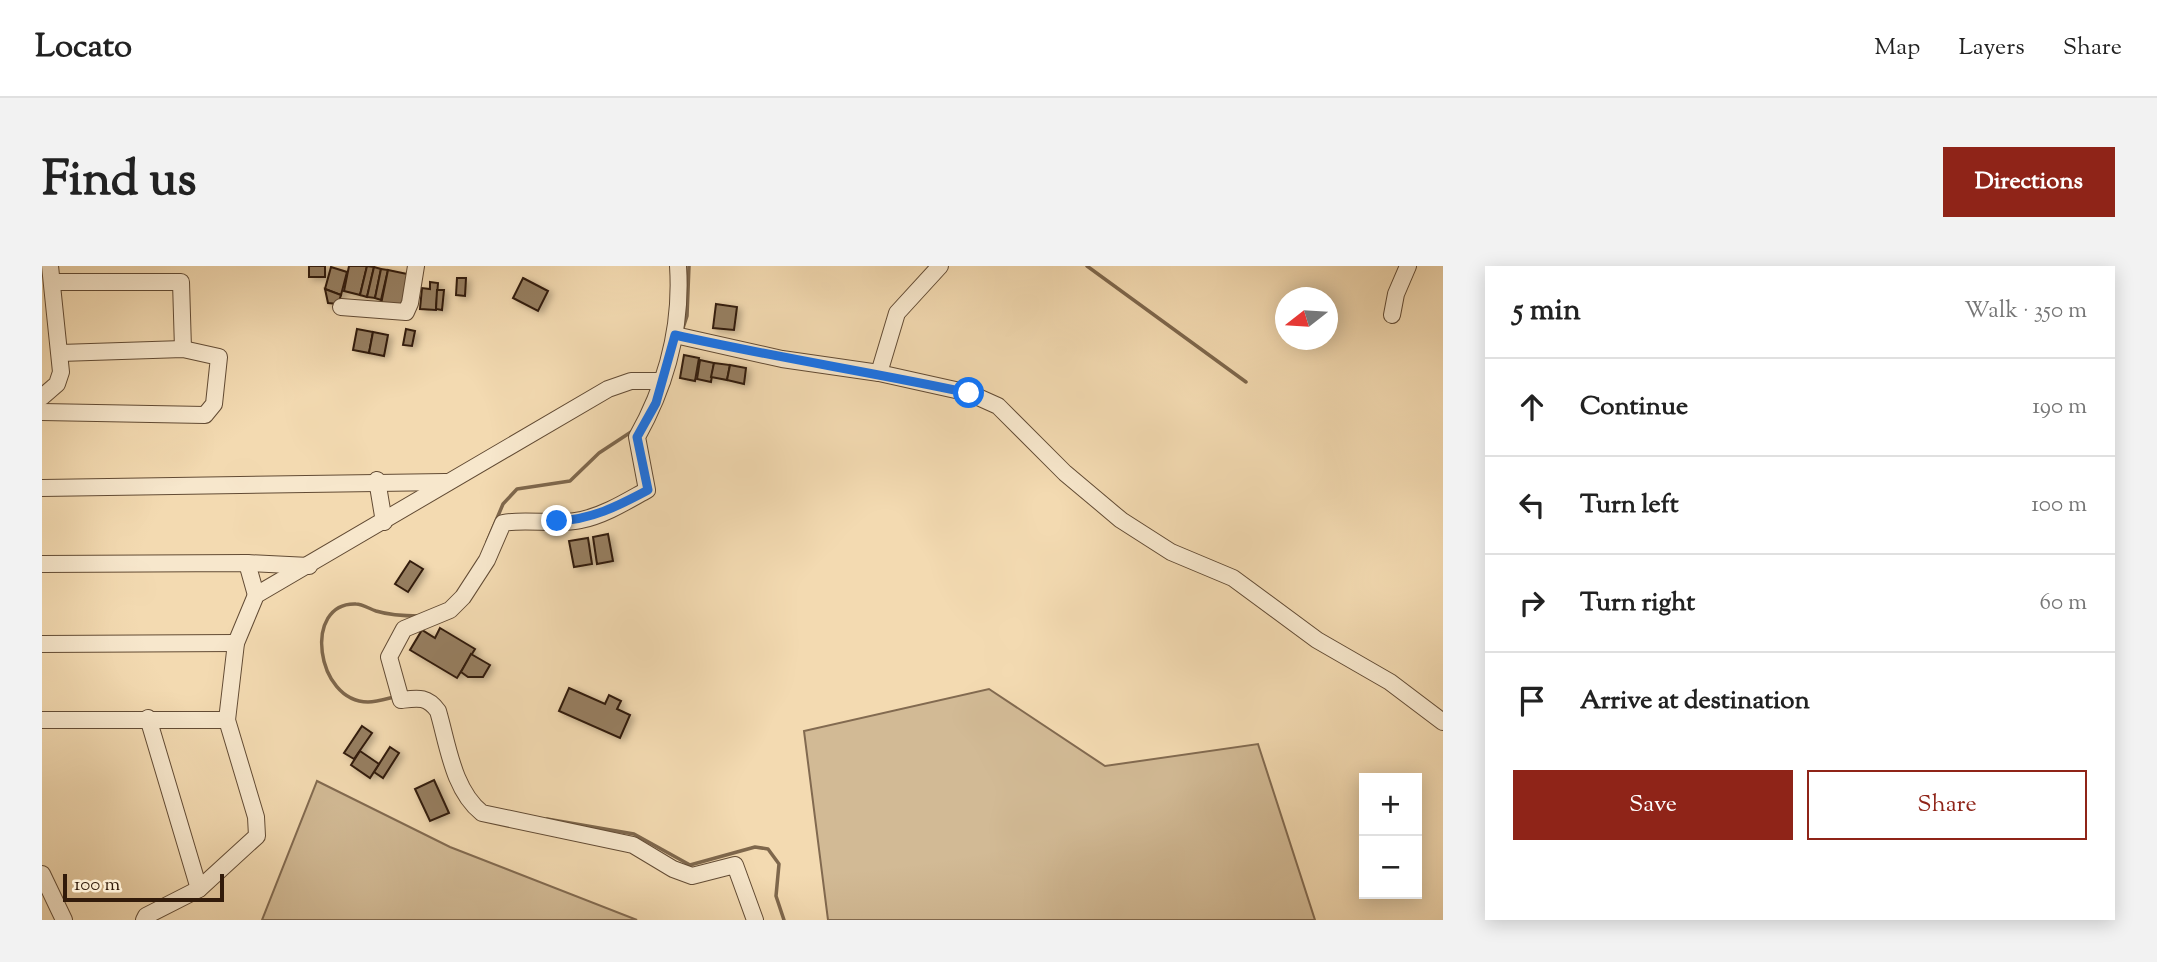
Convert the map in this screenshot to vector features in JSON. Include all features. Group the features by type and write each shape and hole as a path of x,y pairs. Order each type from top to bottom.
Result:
{"street":[{"path":"341,307 406,312 416,266"},
{"path":"678,266 675,335 656,403 637,437 648,490 615,508 580,520 523,519 503,523 488,560 463,597 450,610 404,629 389,657 401,701 420,697 430,701 438,711 459,782 468,802 482,813 633,845 692,876 735,865 755,920"},
{"path":"879,373 897,313 940,266"},
{"path":"1392,315 1396,293 1408,266"},
{"path":"42,397 57,384 61,372 51,274 181,282 183,349"},
{"path":"675,335 782,359 879,373 969,393 998,405 1065,473 1121,520 1171,552 1233,578 1317,640 1390,682 1443,722"},
{"path":"42,412 205,415 215,404 219,357 183,349 60,353"},
{"path":"256,594 309,566 446,482 608,389 631,381 662,381"},
{"path":"42,488 377,480 446,482"},
{"path":"377,480 384,522"},
{"path":"42,564 247,563 309,566"},
{"path":"142,919 199,889 257,836 256,817 227,720 236,643 256,594 247,563"},
{"path":"42,644 236,643"},
{"path":"148,718 199,889"},
{"path":"42,720 227,720"},
{"path":"42,874 64,920"}],"shaded area":[{"path":"989,689 1105,766 1258,744 1315,920 828,920 804,731"},
{"path":"317,781 450,847 637,920 262,920"}],"building":[{"path":"309,266 325,266 325,277 309,277"},
{"path":"349,266 367,266 360,295 344,291"},
{"path":"367,266 374,267 367,297 360,295"},
{"path":"331,267 347,272 341,295 325,289"},
{"path":"374,267 381,269 375,298 367,297"},
{"path":"381,269 388,270 381,300 375,298"},
{"path":"388,270 412,275 405,307 381,304"},
{"path":"457,278 466,278 465,296 456,295"},
{"path":"523,278 548,291 538,311 513,298"},
{"path":"430,282 438,283 436,310 420,309 422,288 430,289"},
{"path":"325,289 341,295 338,304 328,303"},
{"path":"437,290 444,290 442,310 436,309"},
{"path":"716,304 737,307 734,330 713,328"},
{"path":"357,329 373,332 369,353 353,350"},
{"path":"406,329 415,331 412,346 403,345"},
{"path":"373,332 388,335 384,356 369,353"},
{"path":"684,355 699,358 695,381 680,378"},
{"path":"700,360 714,363 711,382 697,379"},
{"path":"714,363 730,365 727,380 711,377"},
{"path":"730,365 746,368 744,384 727,380"},
{"path":"608,534 613,561 597,564 593,537"},
{"path":"588,538 592,564 574,567 569,541"},
{"path":"410,561 423,569 408,592 395,584"},
{"path":"440,628 475,649 457,678 410,650 422,630 435,638"},
{"path":"471,654 490,665 483,677 468,677 461,672"},
{"path":"569,688 605,704 609,695 621,701 617,709 630,715 620,738 559,711"},
{"path":"362,726 372,733 354,759 344,753"},
{"path":"390,747 399,753 383,778 374,772"},
{"path":"360,751 379,764 370,778 351,765"},
{"path":"434,780 449,813 430,821 415,789"}],"waterway":[{"path":"682,331 687,316 689,266"},
{"path":"1087,266 1246,382"},
{"path":"487,542 503,504 517,489 570,481 599,453 634,430"},
{"path":"394,697 368,702 350,698 337,686 327,670 322,652 322,634 328,618 339,608 356,604 386,613 419,616"},
{"path":"547,819 634,834 690,865 755,847 768,849 779,864 776,896 784,920"}],"route":[{"path":"557,521 580,520 615,508 648,490 637,437 656,403 675,335 782,359 879,373 969,393"}]}
